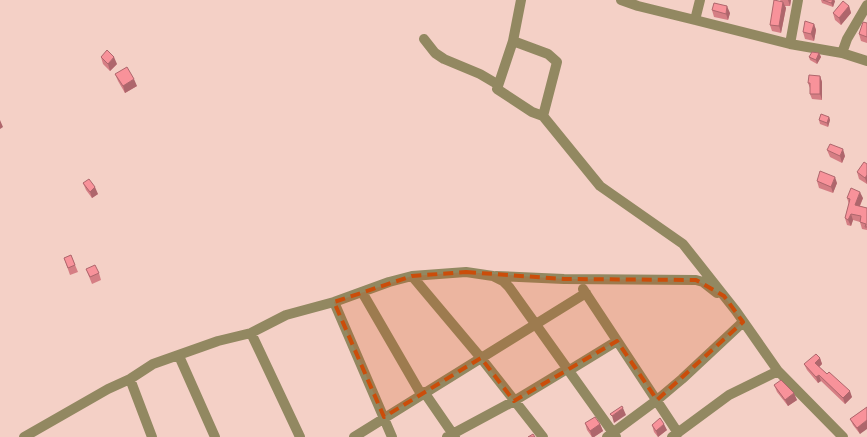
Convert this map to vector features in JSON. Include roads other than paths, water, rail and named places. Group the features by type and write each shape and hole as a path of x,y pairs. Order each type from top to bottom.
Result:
{"street":[{"path":"520,0 513,41 503,73 497,84 497,90 532,112 543,116 600,186 683,244 692,253 736,310 778,371 843,437"},
{"path":"621,0 638,6 790,44 842,53 867,60"},
{"path":"695,20 700,0"},
{"path":"790,44 798,0"},
{"path":"842,53 846,39 867,5"},
{"path":"424,39 435,53 444,59 480,74 497,84"},
{"path":"513,41 548,54 557,62 543,116"},
{"path":"24,437 108,389 130,379 153,364 218,341 251,332 286,315 334,302 389,282 412,276 466,272 493,276 578,279 696,280 703,282 724,296"},
{"path":"412,276 481,358 543,437"},
{"path":"493,276 503,281 509,287 612,436 682,379 743,322"},
{"path":"578,279 656,400 675,435 729,395 778,371"},
{"path":"362,292 422,393 451,436 617,341"},
{"path":"354,437 422,393 586,293"},
{"path":"334,302 392,437"},
{"path":"251,332 300,437"},
{"path":"179,356 215,437"},
{"path":"130,379 152,437"}]}
